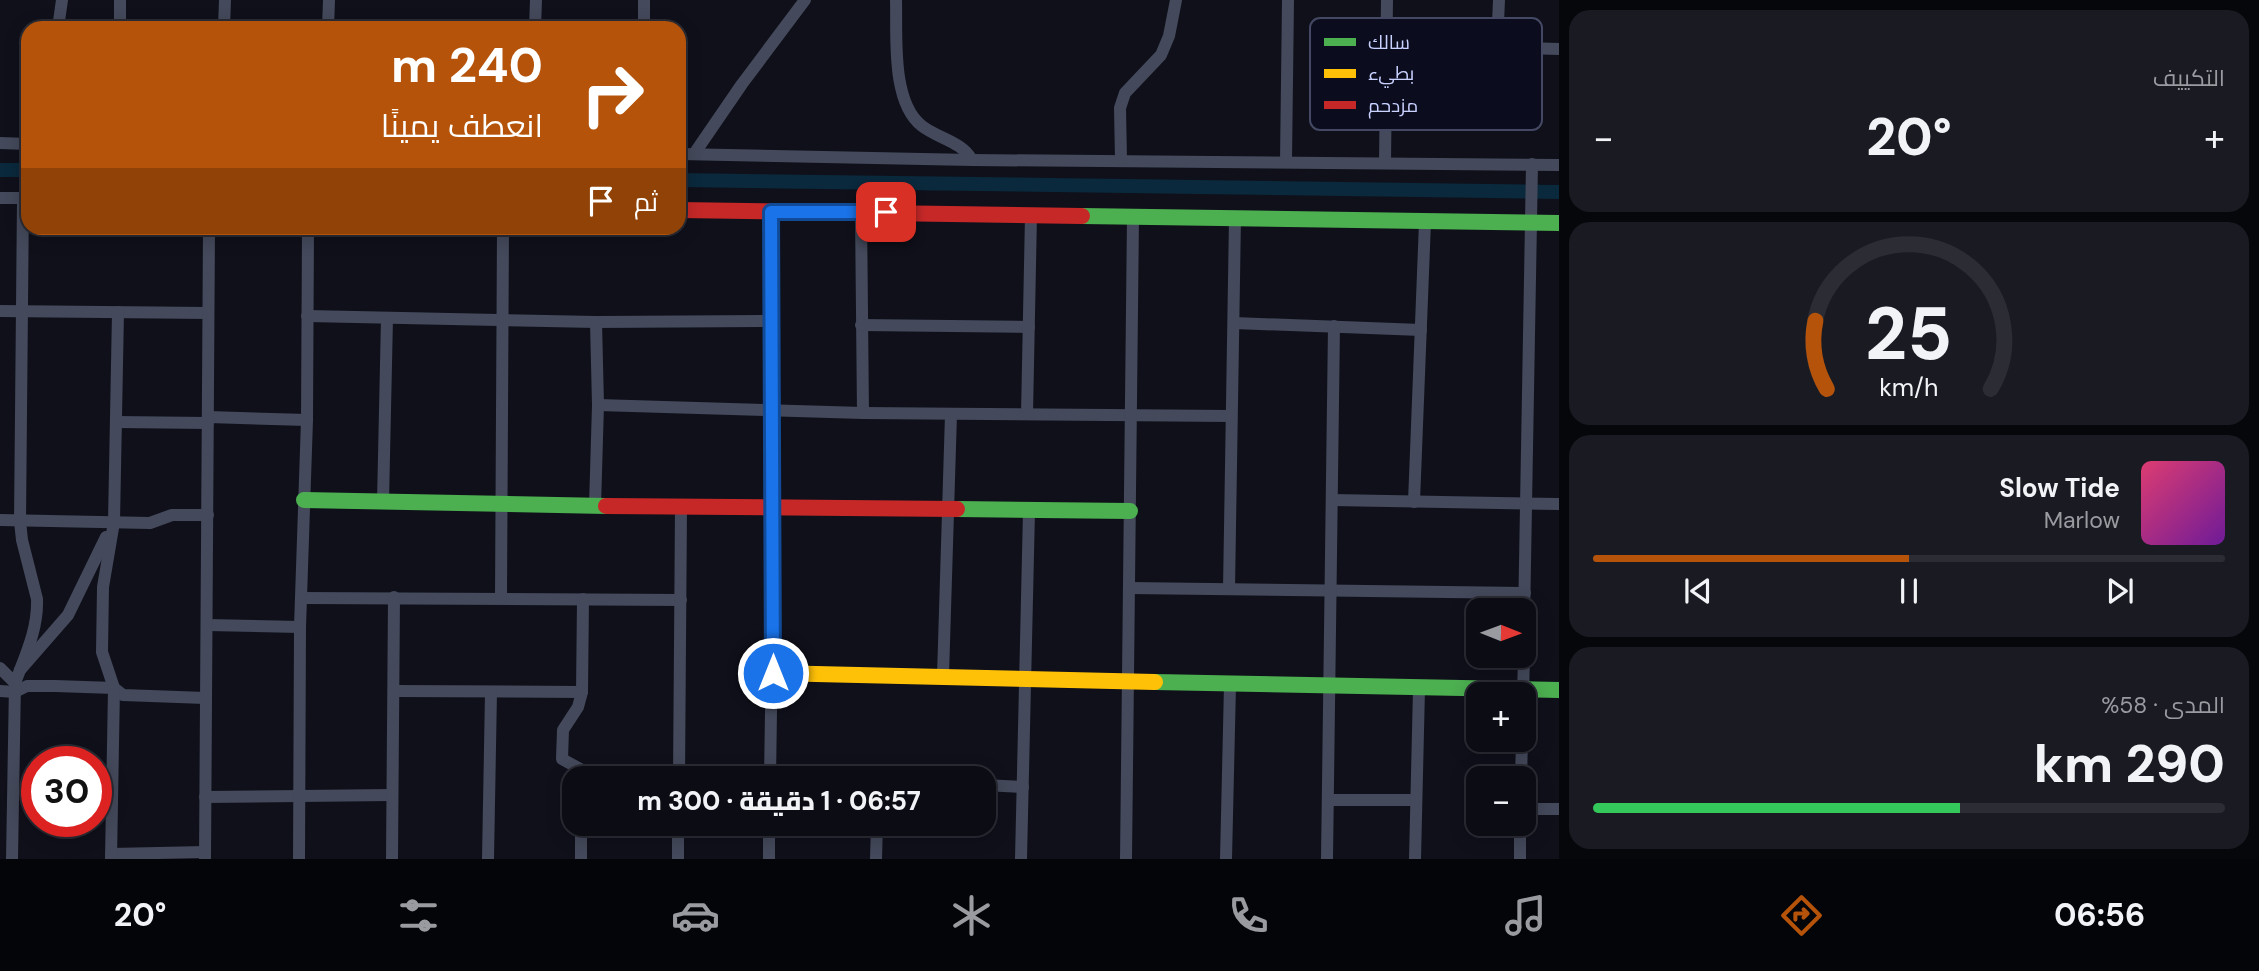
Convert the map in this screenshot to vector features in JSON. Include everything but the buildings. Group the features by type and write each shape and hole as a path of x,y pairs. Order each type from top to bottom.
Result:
{"street":[{"path":"59,21 62,0"},
{"path":"120,0 120,21"},
{"path":"225,0 225,21"},
{"path":"328,21 329,0"},
{"path":"536,0 536,21"},
{"path":"644,0 644,21"},
{"path":"694,155 742,84 805,0"},
{"path":"897,0 898,70 906,106 922,125 957,144 972,160"},
{"path":"1121,160 1120,108 1125,93 1161,55 1169,36 1175,0"},
{"path":"1286,161 1288,0"},
{"path":"1387,0 1387,18"},
{"path":"1498,18 1499,0"},
{"path":"1385,130 1385,162"},
{"path":"0,143 21,142"},
{"path":"686,154 972,160 1559,164"},
{"path":"1525,598 1532,164"},
{"path":"0,198 21,198"},
{"path":"686,210 1425,222 1530,215 1559,223"},
{"path":"770,766 774,509 771,212"},
{"path":"861,212 863,413"},
{"path":"1027,414 1031,215"},
{"path":"1126,859 1133,217"},
{"path":"1228,589 1235,218"},
{"path":"1414,502 1425,222"},
{"path":"12,859 17,681 29,648 38,609 20,521 24,235"},
{"path":"118,312 114,522 103,587 102,652 114,688 111,856 205,856 209,235"},
{"path":"299,859 300,626 307,420 308,235"},
{"path":"501,598 503,235"},
{"path":"0,311 208,313"},
{"path":"307,316 771,321"},
{"path":"383,502 387,318"},
{"path":"595,506 596,321"},
{"path":"1234,323 1421,330"},
{"path":"861,324 1029,327"},
{"path":"1327,859 1334,326"},
{"path":"597,405 863,413 1231,416"},
{"path":"943,676 951,414"},
{"path":"116,422 307,420"},
{"path":"304,500 774,509 1130,512"},
{"path":"1332,500 1559,504"},
{"path":"679,766 681,507"},
{"path":"1021,859 1029,511"},
{"path":"0,520 150,523 172,515 208,515"},
{"path":"0,691 17,681 68,614 114,522"},
{"path":"1129,588 1525,593"},
{"path":"392,859 394,597"},
{"path":"302,598 681,600"},
{"path":"571,766 562,759 563,730 578,707 582,692 583,599"},
{"path":"206,625 300,626"},
{"path":"0,668 27,686 114,688 123,695 205,698"},
{"path":"773,673 1025,677 1466,690"},
{"path":"1226,859 1230,685"},
{"path":"1415,859 1419,689"},
{"path":"1536,691 1559,690"},
{"path":"395,691 582,692"},
{"path":"488,859 491,692"},
{"path":"996,786 1023,787"},
{"path":"205,796 392,795"},
{"path":"1328,800 1416,800"},
{"path":"1536,809 1559,809"},
{"path":"581,836 581,859"},
{"path":"678,836 678,859"},
{"path":"769,836 769,859"},
{"path":"876,859 877,836"},
{"path":"1520,836 1520,859"}],"waterway":[{"path":"0,170 21,170"},
{"path":"686,180 1559,192"}],"traffic: fast":[{"path":"1082,216 1559,223"},
{"path":"304,500 606,506"},
{"path":"957,509 1130,511"},
{"path":"1155,682 1559,690"}],"traffic: slow":[{"path":"773,673 1155,682"}],"traffic: jam":[{"path":"686,210 1082,216"},
{"path":"606,506 957,509"}],"route":[{"path":"773,673 771,212 886,212"}]}
